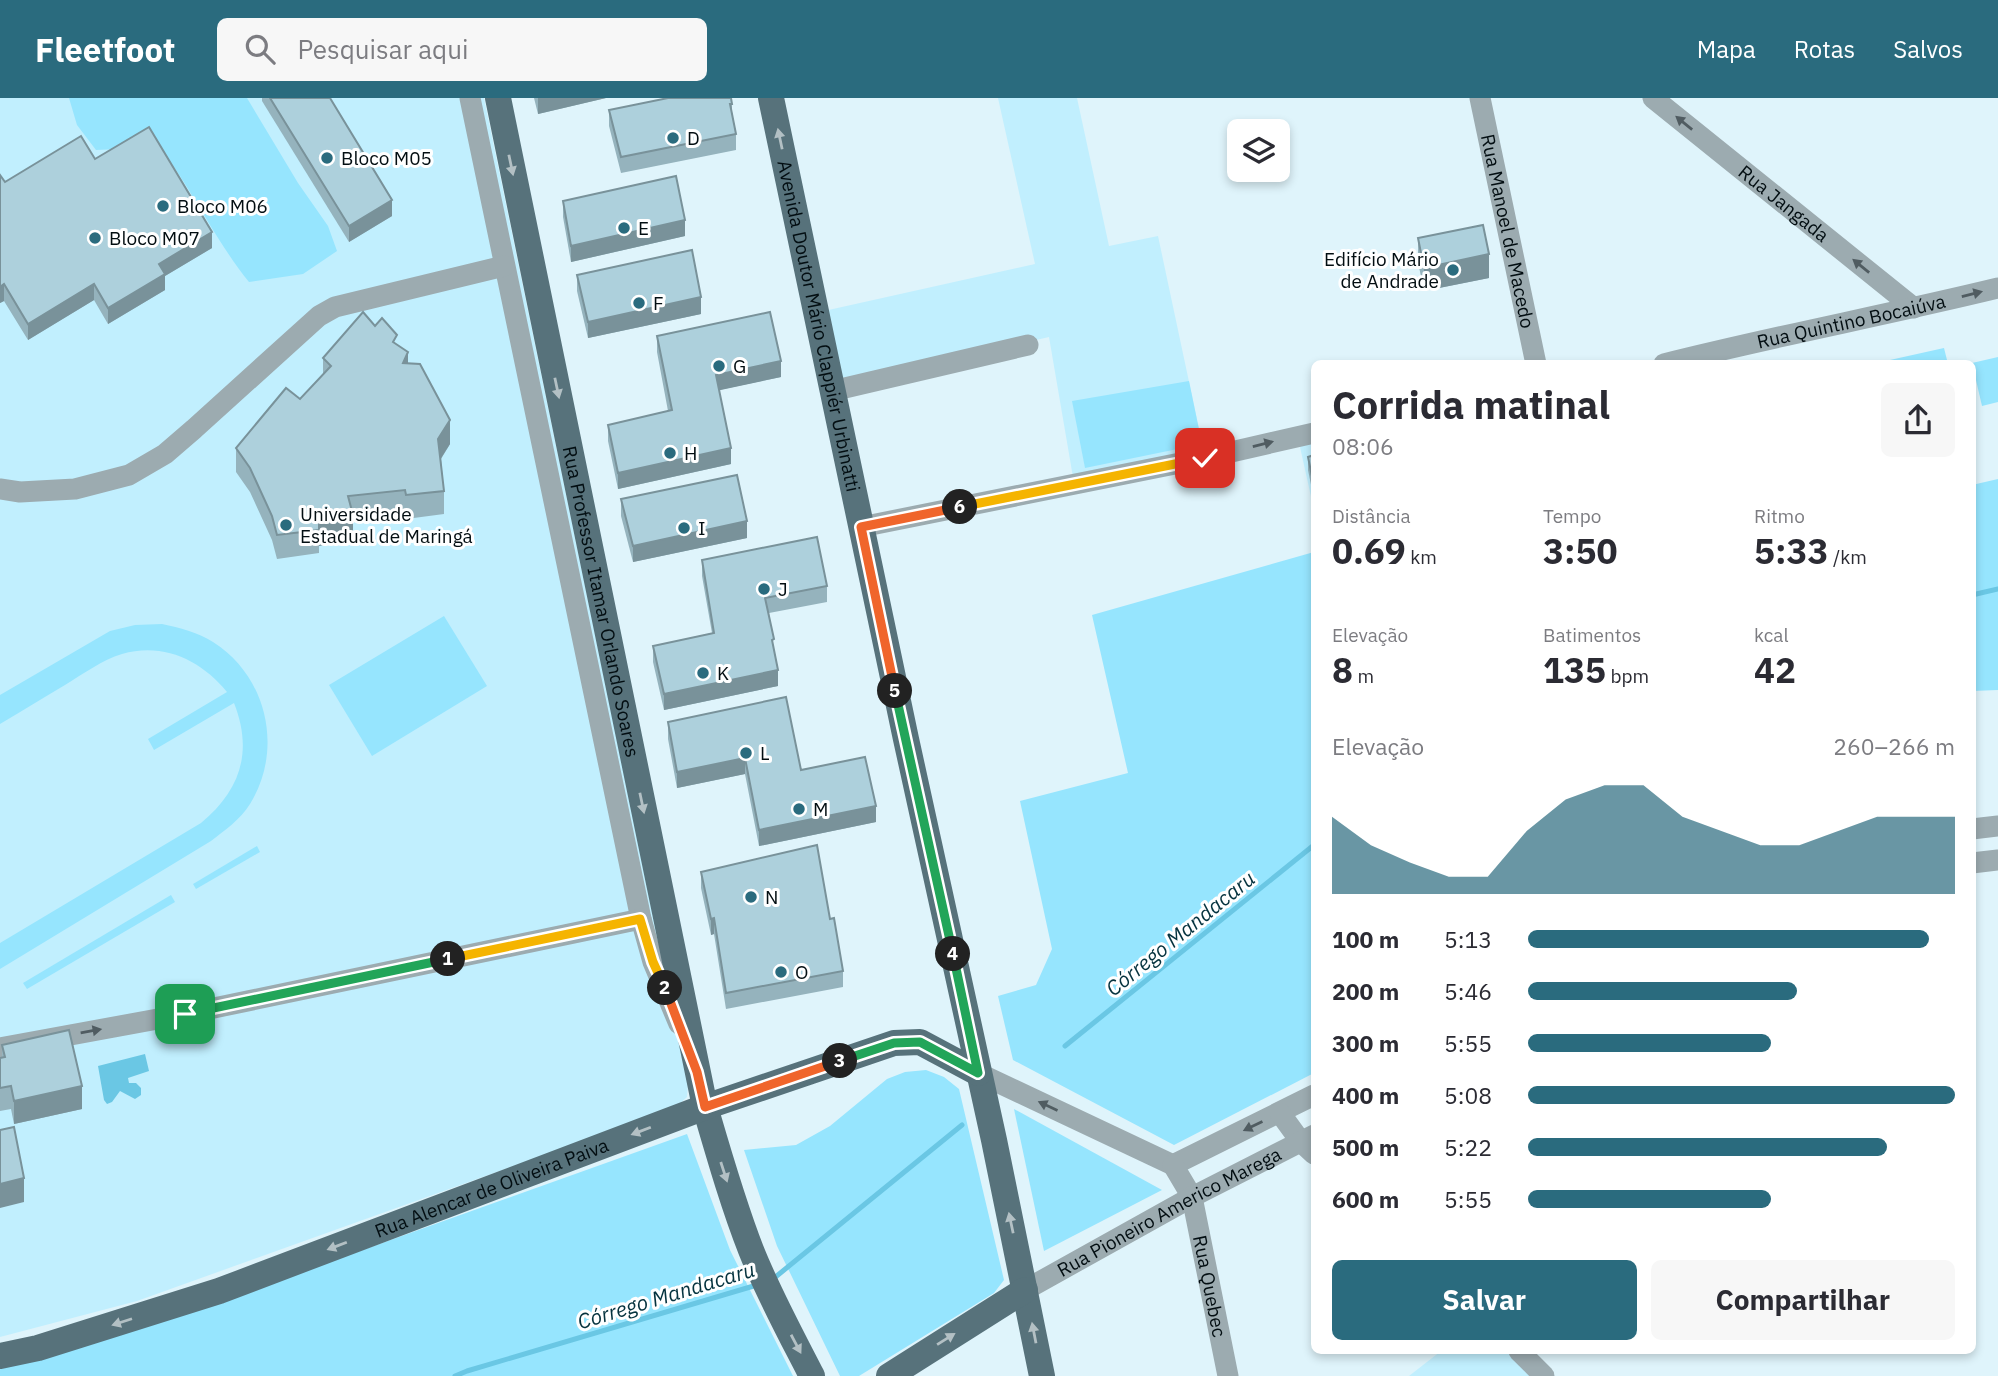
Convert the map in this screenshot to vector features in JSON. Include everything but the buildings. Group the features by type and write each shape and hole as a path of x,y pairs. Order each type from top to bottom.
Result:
{"main road":[{"name":"Rua Professor Itamar Orlando Soares","path":"498,98 705,1107"},
{"name":"Avenida Doutor Mário Clappiér Urbinatti","path":"771,98 1042,1376"},
{"name":"Rua Alencar de Oliveira Paiva","path":"0,1356 38,1348 219,1291 705,1107 894,1043 920,1042 978,1073"},
{"path":"705,1107 724,1173 751,1250 779,1313 812,1376"},
{"path":"889,1376 1025,1290"}],"street":[{"path":"470,98 640,919 653,962 697,1072"},
{"name":"Rua Manoel de Macedo","path":"1480,98 1535,360"},
{"name":"Rua Jangada","path":"1653,98 1914,308"},
{"path":"0,489 20,492 75,489 129,475 165,454 319,316 335,307 503,267"},
{"name":"Rua Quintino Bocaiúva","path":"1679,360 1998,288"},
{"path":"832,391 1028,345"},
{"path":"861,527 1192,461 1311,434"},
{"path":"1976,829 1998,826"},
{"path":"1976,863 1998,860"},
{"path":"0,1048 185,1014 640,919"},
{"path":"978,1073 1173,1166 1192,1197"},
{"path":"1173,1166 1311,1097"},
{"path":"1280,1113 1310,1143"},
{"name":"Rua Pioneiro Americo Marega","path":"1025,1290 1192,1197 1310,1143"},
{"name":"Rua Quebec","path":"1192,1197 1228,1376"},
{"path":"1522,1354 1544,1376"}],"shaded area":[{"name":"Universidade Estadual de Maringá","path":"0,98 484,98 688,1084 687,1097 675,1108 137,1301 0,1337"},
{"path":"69,98 247,98 298,183 328,226 337,251 303,274 249,282 175,169 148,133 118,149 96,150 77,125"},
{"path":"998,98 1077,98 1109,246 1158,236 1205,457 1074,483 1049,337 831,388 815,313 1035,264"},
{"path":"1944,348 1947,360 1890,360"},
{"path":"1998,357 1998,402 1982,406 1976,380 1976,362"},
{"path":"1189,381 1202,444 1085,468 1072,401"},
{"path":"1311,435 1311,496 1298,438"},
{"path":"1998,479 1998,690 1976,691 1976,484"},
{"path":"1311,553 1311,1075 1174,1145 1013,1060 998,996 1036,985 1052,949 1020,801 1128,773 1092,615"},
{"path":"444,616 487,686 372,756 329,685"},
{"path":"162,624 195,633 213,642 231,656 246,674 264,715 267,738 266,760 260,783 242,815 211,841 0,969 0,943 201,823 226,797 234,783 240,769 242,737 234,703 154,750 148,739 227,692 193,663 166,652 137,651 115,657 0,724 0,695 110,631 135,625"},
{"path":"257,846 260,852 196,889 193,884"},
{"path":"171,895 175,902 27,989 23,983"},
{"path":"145,1054 149,1071 128,1078 129,1083 136,1083 141,1088 141,1095 135,1099 120,1091 112,1102 107,1104 98,1066"},
{"path":"926,1070 944,1077 959,1089 1004,1280 994,1293 859,1376 840,1376 777,1246 744,1150 796,1145 830,1126 887,1079 905,1072"},
{"path":"1014,1109 1162,1190 1044,1251"},
{"path":"687,1134 730,1250 793,1376 0,1376 0,1367 220,1301"},
{"path":"1437,1354 1522,1354 1544,1376 1409,1376"}],"waterway":[{"name":"Córrego Mandacaru","path":"1976,594 1998,589"},
{"name":"Córrego Mandacaru","path":"1065,1046 1311,847"},
{"name":"Córrego Mandacaru","path":"773,1279 962,1125"},
{"name":"Córrego Mandacaru","path":"455,1376 757,1285"}],"place":[{"name":"D","path":"673,138"},
{"name":"Bloco M05","path":"327,158"},
{"name":"Bloco M06","path":"163,206"},
{"name":"E","path":"624,228"},
{"name":"Bloco M07","path":"95,238"},
{"name":"Edifício Mário de Andrade","path":"1453,270"},
{"name":"F","path":"639,303"},
{"name":"G","path":"719,366"},
{"name":"H","path":"670,453"},
{"name":"Universidade Estadual de Maringá","path":"286,525"},
{"name":"I","path":"684,528"},
{"name":"J","path":"764,589"},
{"name":"K","path":"703,673"},
{"name":"L","path":"746,753"},
{"name":"M","path":"799,809"},
{"name":"N","path":"751,897"},
{"name":"O","path":"781,972"}],"route":[{"path":"185,1014 640,919 653,962 697,1072 705,1107 894,1043 920,1042 978,1073 861,527 1205,458"}]}
